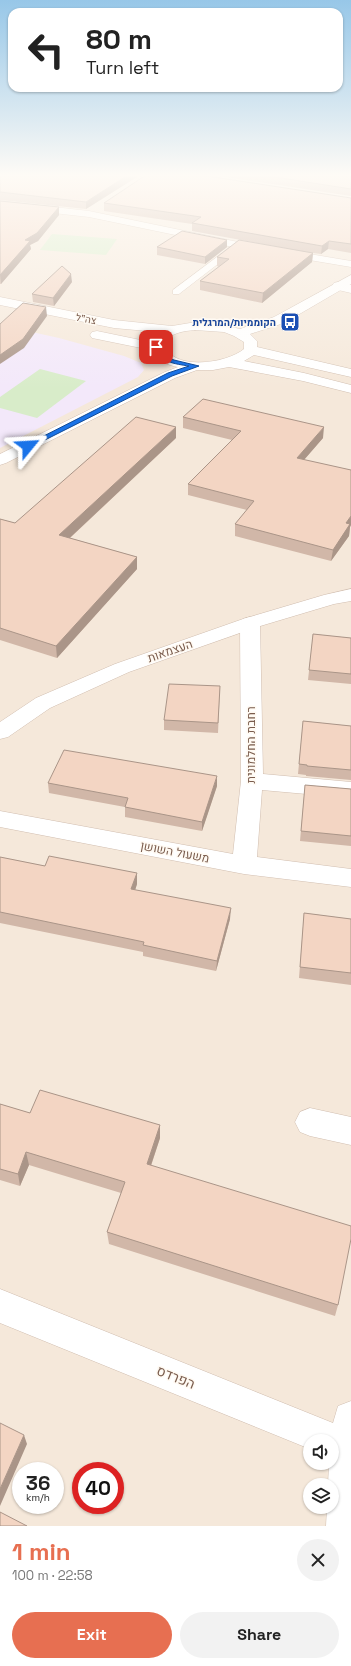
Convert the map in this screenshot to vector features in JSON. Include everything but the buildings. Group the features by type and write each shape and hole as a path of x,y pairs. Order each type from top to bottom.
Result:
{"street":[{"path":"245,246 351,264"},
{"path":"240,333 279,320 351,279"},
{"path":"338,286 351,289"},
{"name":"צה\"ל","path":"0,301 114,324 173,330"},
{"path":"0,460 175,373 196,366 230,363 240,360 251,350 250,341 240,333 225,328 207,326 173,330 159,338 156,342 159,352 167,367 156,382"},
{"name":"צה\"ל","path":"86,333 159,352 172,361 196,366"},
{"path":"251,350 351,372"},
{"path":"230,363 304,377 351,389"},
{"name":"העצמאות","path":"0,732 43,703 122,668 250,624 351,595"},
{"name":"רחבת החלמונית","path":"244,865 252,781 250,624"},
{"path":"252,781 351,790"},
{"name":"משעול השושן","path":"0,819 244,865 351,878"},
{"path":"310,1122 351,1131"},
{"name":"הפרדס","path":"0,1306 350,1437"},
{"path":"345,1526 350,1437"}],"lane":[{"path":"176,292 236,246"}],"shaded area":[{"path":"0,246 351,246 351,1526 0,1526"},
{"path":"0,325 59,338 124,356 141,363 144,370 138,377 0,448"}],"green space":[{"path":"43,246 112,246 106,255 40,250"},
{"path":"40,369 86,381 37,418 0,408 0,397"}],"place":[{"name":"הקוממיות/המרגלית","path":"290,322"}],"route":[{"path":"28,446 170,375 196,366 183,364 163,357 158,352 156,347"}]}
